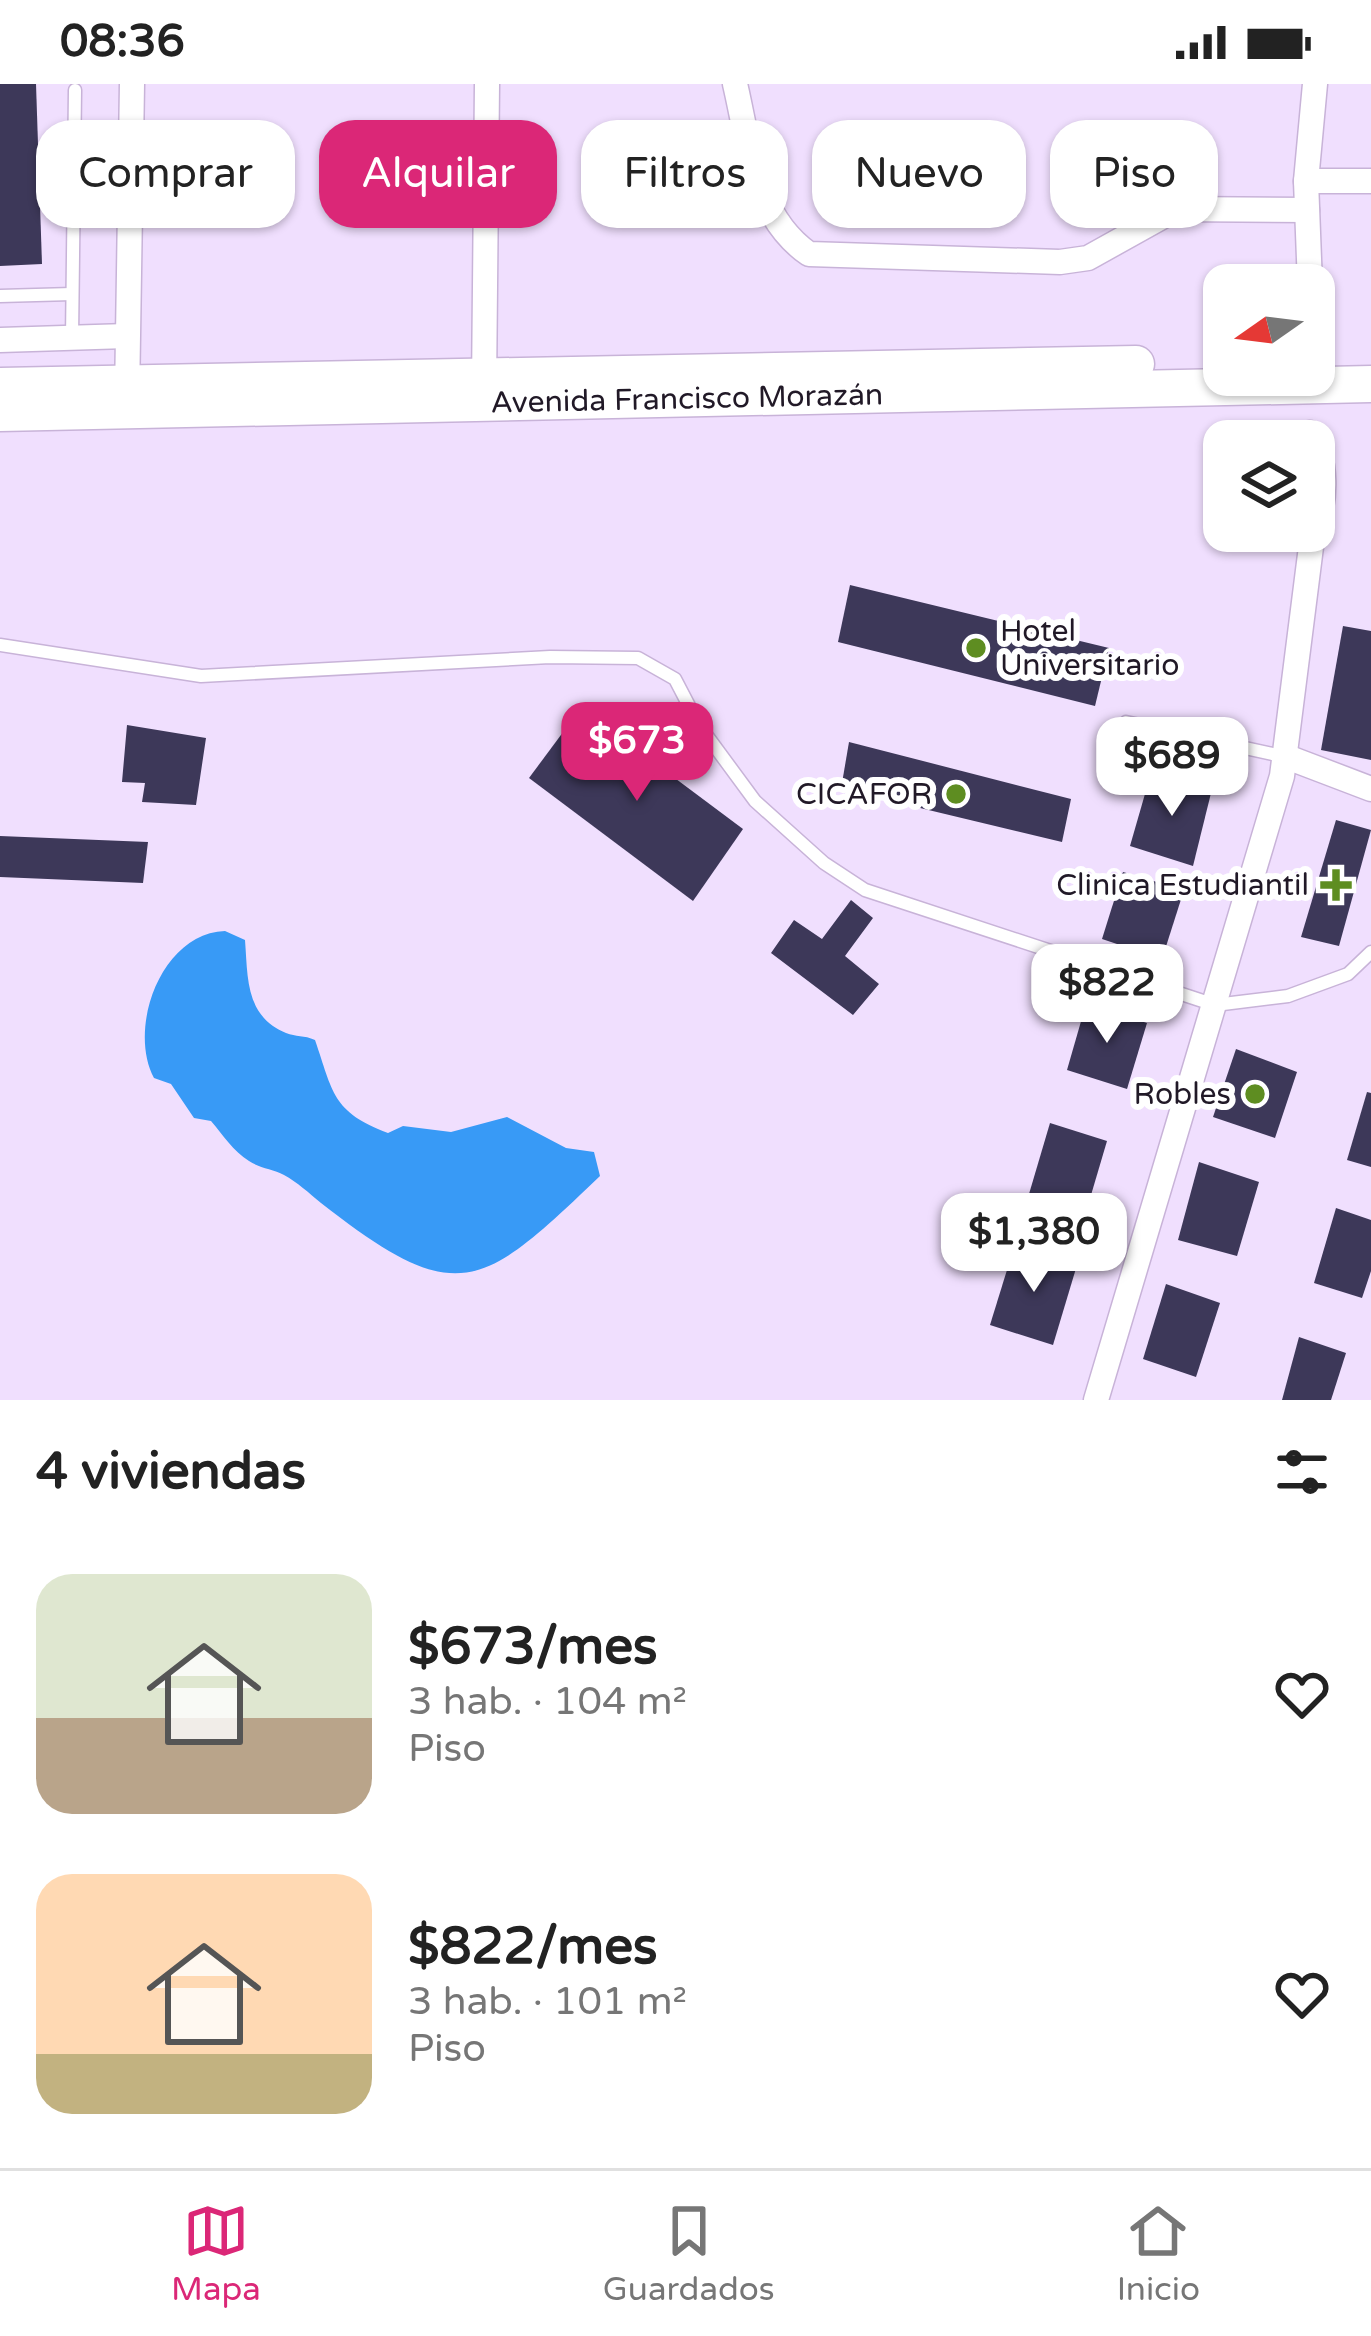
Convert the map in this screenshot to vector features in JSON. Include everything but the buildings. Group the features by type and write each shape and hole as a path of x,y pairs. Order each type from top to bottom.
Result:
{"main road":[{"name":"Avenida Francisco Morazán","path":"1335,369 1371,361"},
{"name":"Avenida Francisco Morazán","path":"484,390 1203,363"},
{"name":"Avenida Francisco Morazán","path":"0,413 127,399 1203,376"},
{"name":"Avenida Francisco Morazán","path":"1335,378 1371,384"},
{"name":"Avenida Francisco Morazán","path":"0,386 127,399"}],"street":[{"path":"127,399 132,84"},
{"path":"484,390 487,84"},
{"path":"735,84 754,177 791,241 809,254 1060,262 1088,258 1176,209 1307,210"},
{"path":"1309,264 1306,181 1315,84"},
{"path":"1306,181 1371,181"},
{"path":"0,340 128,336"},
{"path":"1096,1400 1287,757 1309,552"},
{"path":"1287,757 1371,789"}],"lane":[{"path":"72,338 75,90"},
{"path":"0,296 72,294"},
{"path":"0,645 201,676 550,657 638,658 675,679 700,725 755,801 824,863 865,890 1215,1005 1288,996 1348,974 1371,952"},
{"path":"1126,722 1287,757"}],"water":[{"path":"225,931 245,940 251,994 263,1017 286,1033 315,1040 331,1087 356,1117 388,1133 403,1126 451,1132 507,1117 566,1148 594,1152 600,1176 496,1263 467,1272 438,1272 406,1260 289,1178 249,1161 211,1121 194,1118 171,1084 154,1078 147,1057 148,1010 168,965 203,936"}],"place":[{"name":"Hotel Universitario","path":"976,648"},
{"name":"CICAFOR","path":"956,794"},
{"name":"Clinica Estudiantil","path":"1336,885"},
{"name":"Robles","path":"1255,1094"}]}
